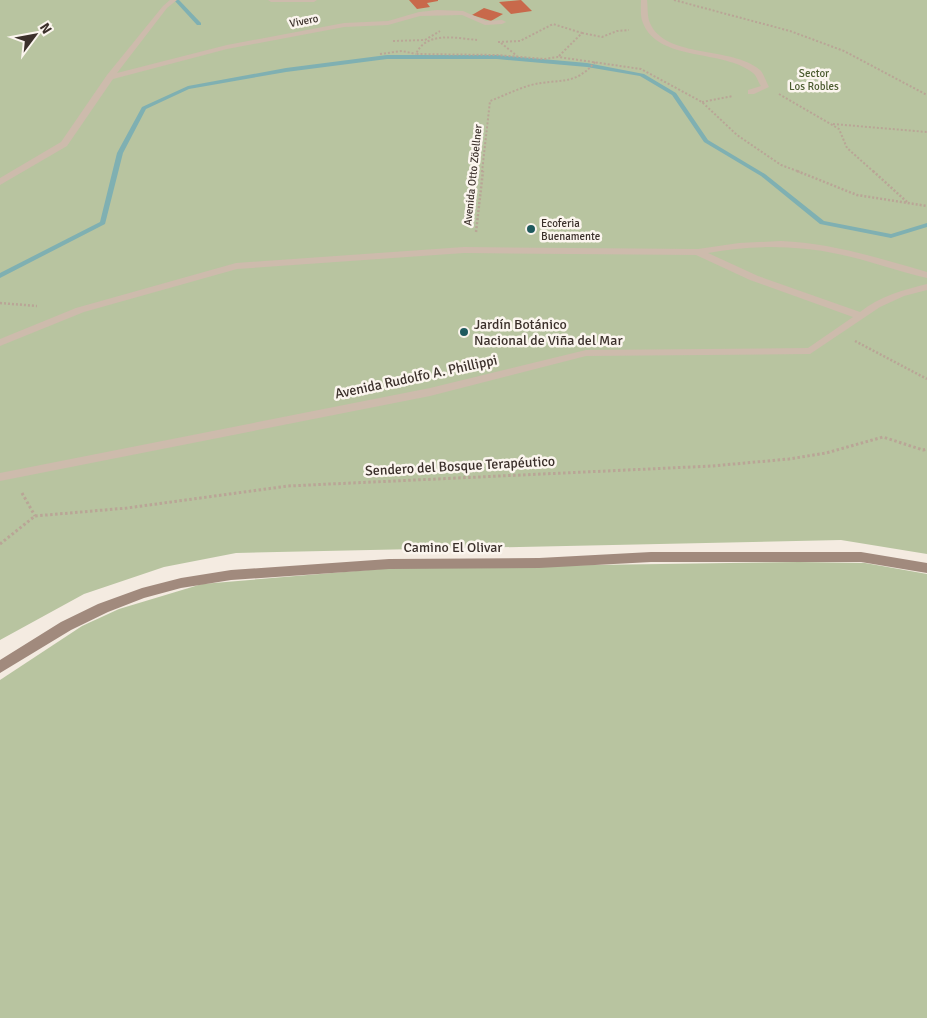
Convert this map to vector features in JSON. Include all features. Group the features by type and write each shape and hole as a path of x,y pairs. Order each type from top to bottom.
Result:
{"main road":[{"name":"Camino El Olivar","path":"0,667 66,626 104,608 142,593 181,582 231,575 389,564 538,563 651,557 861,557 927,568"}],"lane":[{"path":"271,0 314,0"},
{"path":"644,0 643,11 651,29 659,40 684,50 737,61 757,70 764,77 765,87 751,92"},
{"path":"0,182 64,144 110,77 172,1"},
{"name":"Vivero","path":"110,77 227,47 344,25 388,23 419,14 437,12 463,13 485,23 502,22"},
{"path":"0,343 80,310 236,266 474,250 698,252 746,245 808,246 846,252 927,275"},
{"path":"698,252 754,278 861,316"},
{"name":"Avenida Rudolfo A. Phillippi","path":"6,476 430,392 586,353 810,351 874,305 901,293 927,288"}],"path":[{"path":"674,0 790,31 844,51 927,95"},
{"path":"493,41 513,44 552,24 602,38 617,31 651,29"},
{"path":"416,54 418,46 440,31"},
{"path":"558,57 582,33"},
{"path":"425,40 486,40"},
{"path":"500,42 518,57"},
{"path":"380,54 402,52 544,59 558,57 640,69 702,102 737,135 780,165 858,195 927,206"},
{"name":"Avenida Otto Zöellner","path":"474,250 490,102 532,84 573,81 591,68 594,63"},
{"path":"765,87 839,129 847,148 909,203"},
{"path":"702,102 751,92"},
{"path":"832,124 927,132"},
{"path":"837,332 927,379"},
{"name":"Sendero del Bosque Terapéutico","path":"35,516 128,508 288,486 712,466 789,459 826,453 883,437 922,450 927,449"},
{"path":"0,544 35,516 6,476"}],"green space":[{"name":"Jardín Botánico Nacional de Viña del Mar","path":"0,0 927,0 927,554 841,540 236,553 164,567 84,594 0,640"},
{"path":"799,562 865,563 927,574 927,1018 0,1018 0,680 82,626 119,609 202,584 392,568"}],"building":[{"path":"409,0 438,1 427,3 430,7 417,9"},
{"path":"521,0 532,11 511,14 499,2"},
{"path":"484,8 503,14 491,21 472,15"}],"waterway":[{"path":"176,0 199,24"},
{"path":"0,276 103,223 120,153 144,108 188,88 286,70 387,57 497,57 587,65 642,75 674,94 706,141 763,175 822,223 891,236 927,225"}],"place":[{"name":"Ecoferia Buenamente","path":"531,229"},
{"name":"Jardín Botánico Nacional de Viña del Mar","path":"464,332"}],"park label":[{"name":"Sector Los Robles","path":"814,79"}]}
